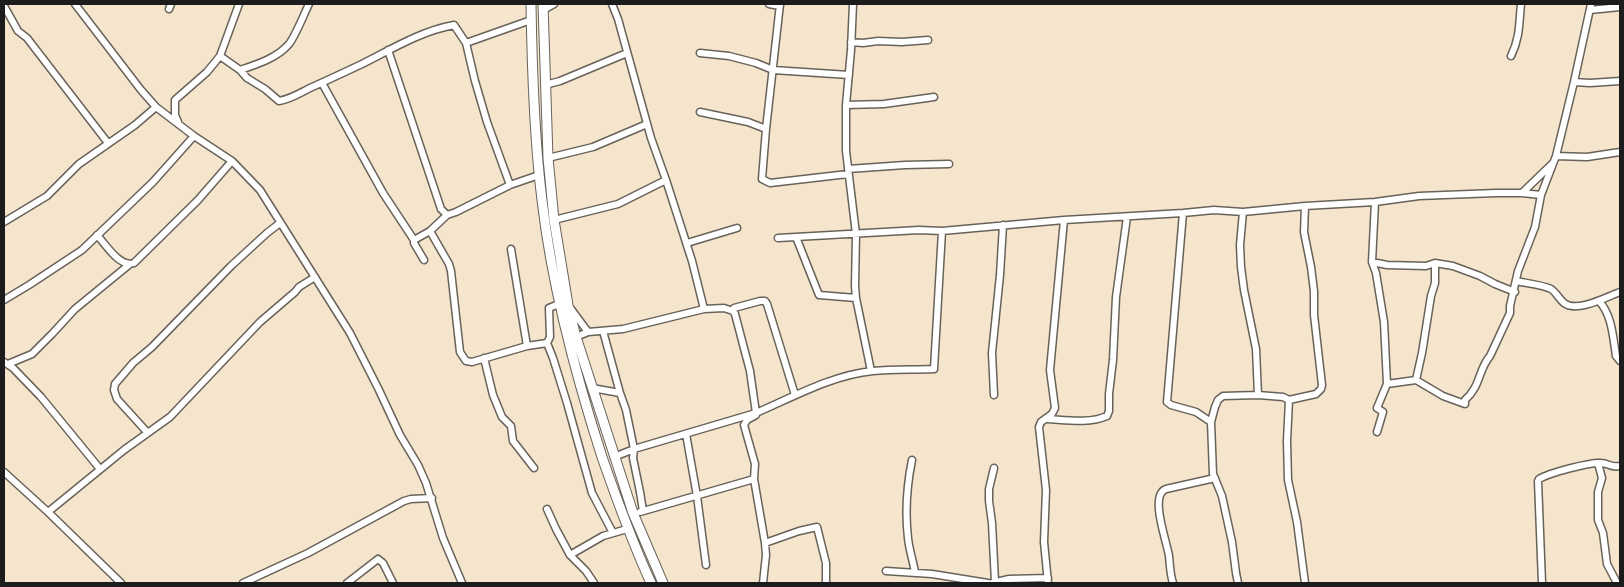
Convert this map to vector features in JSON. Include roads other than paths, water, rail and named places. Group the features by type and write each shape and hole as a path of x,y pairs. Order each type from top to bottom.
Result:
{"main road":[{"path":"531,4 542,201 584,401 627,529 652,583"},
{"path":"543,7 548,158 564,305 614,457 638,512 663,583"}],"street":[{"path":"76,4 156,107 194,136 232,161 260,190 350,333 400,435 418,465 432,498 443,538 462,583"},
{"path":"178,123 175,115 175,100 207,72 220,56 239,4"},
{"path":"240,70 264,62 290,43 309,4"},
{"path":"543,7 554,4"},
{"path":"612,4 618,19 647,124 687,243 704,309"},
{"path":"769,4 780,5 762,178 766,182 905,165 949,164"},
{"path":"852,4 846,106 848,172 856,234 856,298 871,371"},
{"path":"1511,56 1519,35 1521,4"},
{"path":"4,6 18,31 27,38 108,143"},
{"path":"1387,384 1416,380 1443,396 1465,404 1465,400 1472,394 1486,360 1490,356 1510,313 1518,272 1535,227 1541,195 1555,159 1590,7 1620,7"},
{"path":"466,42 531,20"},
{"path":"220,56 240,70 246,78 265,89 279,101 299,95 426,33 454,25 466,42 487,122 510,185"},
{"path":"851,42 928,40"},
{"path":"388,50 440,207 447,215"},
{"path":"545,85 560,81 627,53"},
{"path":"700,53 729,56 756,63 773,70 849,74"},
{"path":"1574,82 1620,81"},
{"path":"322,83 382,193 414,240 414,244 424,260"},
{"path":"846,106 884,104 934,97"},
{"path":"4,222 47,196 68,173 135,125 156,107"},
{"path":"700,112 748,122 766,129"},
{"path":"548,158 593,147 647,124"},
{"path":"4,300 29,286 82,250 153,182 194,136"},
{"path":"1522,192 1555,159 1620,152"},
{"path":"6,363 32,354 74,308 130,264 134,263 204,193 232,161"},
{"path":"414,240 430,232 447,215 510,185 540,175"},
{"path":"554,220 618,204 666,180"},
{"path":"778,238 919,230 942,231 1064,220 1214,210 1243,212 1376,202 1419,196 1522,192 1541,195"},
{"path":"1376,202 1372,262 1379,287 1384,322 1387,384 1377,408 1383,412 1377,432"},
{"path":"1238,583 1232,542 1222,496 1211,460 1211,422 1215,407 1220,398 1258,395 1284,397 1289,400 1316,394 1321,389 1312,275 1304,232 1305,206"},
{"path":"1243,212 1240,245 1241,267 1256,349 1258,395"},
{"path":"1183,213 1167,402 1170,405 1196,412 1211,422"},
{"path":"1047,419 1083,421 1102,418 1107,416 1109,411 1116,296 1127,216"},
{"path":"886,571 915,572 990,583 1017,578 1048,580 1044,542 1046,490 1039,427 1041,422 1052,414 1055,408 1050,370 1064,220"},
{"path":"147,432 117,399 114,390 115,384 133,363 152,347 231,266 267,232 280,223"},
{"path":"994,395 992,353 1000,275 1002,225"},
{"path":"687,243 737,228"},
{"path":"614,457 634,449 756,413 809,389 838,379 871,371 936,368 942,231"},
{"path":"430,232 449,264 451,271 460,352 466,361 472,362 527,346 547,343"},
{"path":"97,235 113,254 124,263 130,264"},
{"path":"796,237 820,295 856,298"},
{"path":"511,249 527,346"},
{"path":"1372,262 1387,266 1426,266 1435,263 1453,266 1515,292"},
{"path":"1416,380 1435,283 1435,263"},
{"path":"48,512 147,432 170,417 260,322 299,287 315,277"},
{"path":"1516,281 1551,289 1560,300 1569,306 1599,301 1620,292"},
{"path":"733,311 734,308 760,301 768,304 795,396"},
{"path":"1599,301 1608,314 1616,356 1620,361"},
{"path":"588,332 564,305 551,307 548,311 550,337 547,343 567,403 592,493 613,533"},
{"path":"576,337 588,332 640,326 704,309 724,308 733,311"},
{"path":"733,311 750,371 756,413 756,416 747,420 744,425 755,464 754,479 765,543 766,555 762,583"},
{"path":"603,331 626,410 634,449 633,458 640,492 638,512 754,479"},
{"path":"484,358 493,395 502,417 511,426 514,441 534,468"},
{"path":"6,363 20,374 41,397 100,469"},
{"path":"592,388 620,393"},
{"path":"1289,400 1288,480 1297,522 1305,583"},
{"path":"686,434 697,496 706,565"},
{"path":"912,460 909,474 907,526 915,572"},
{"path":"1598,463 1602,478 1598,492 1598,520 1603,533 1607,564 1618,583"},
{"path":"1542,583 1538,481 1541,477 1578,466 1605,463 1611,467 1620,466"},
{"path":"990,583 992,523 989,489 994,468"},
{"path":"4,472 121,583"},
{"path":"1173,583 1159,507 1160,494 1166,489 1215,478"},
{"path":"243,583 308,553 404,502 411,499 432,498"},
{"path":"548,509 556,530 570,555 586,571 594,583"},
{"path":"765,543 817,527 826,563 826,583"},
{"path":"570,555 603,536 627,529"},
{"path":"347,583 378,559 383,563 393,583"}]}
